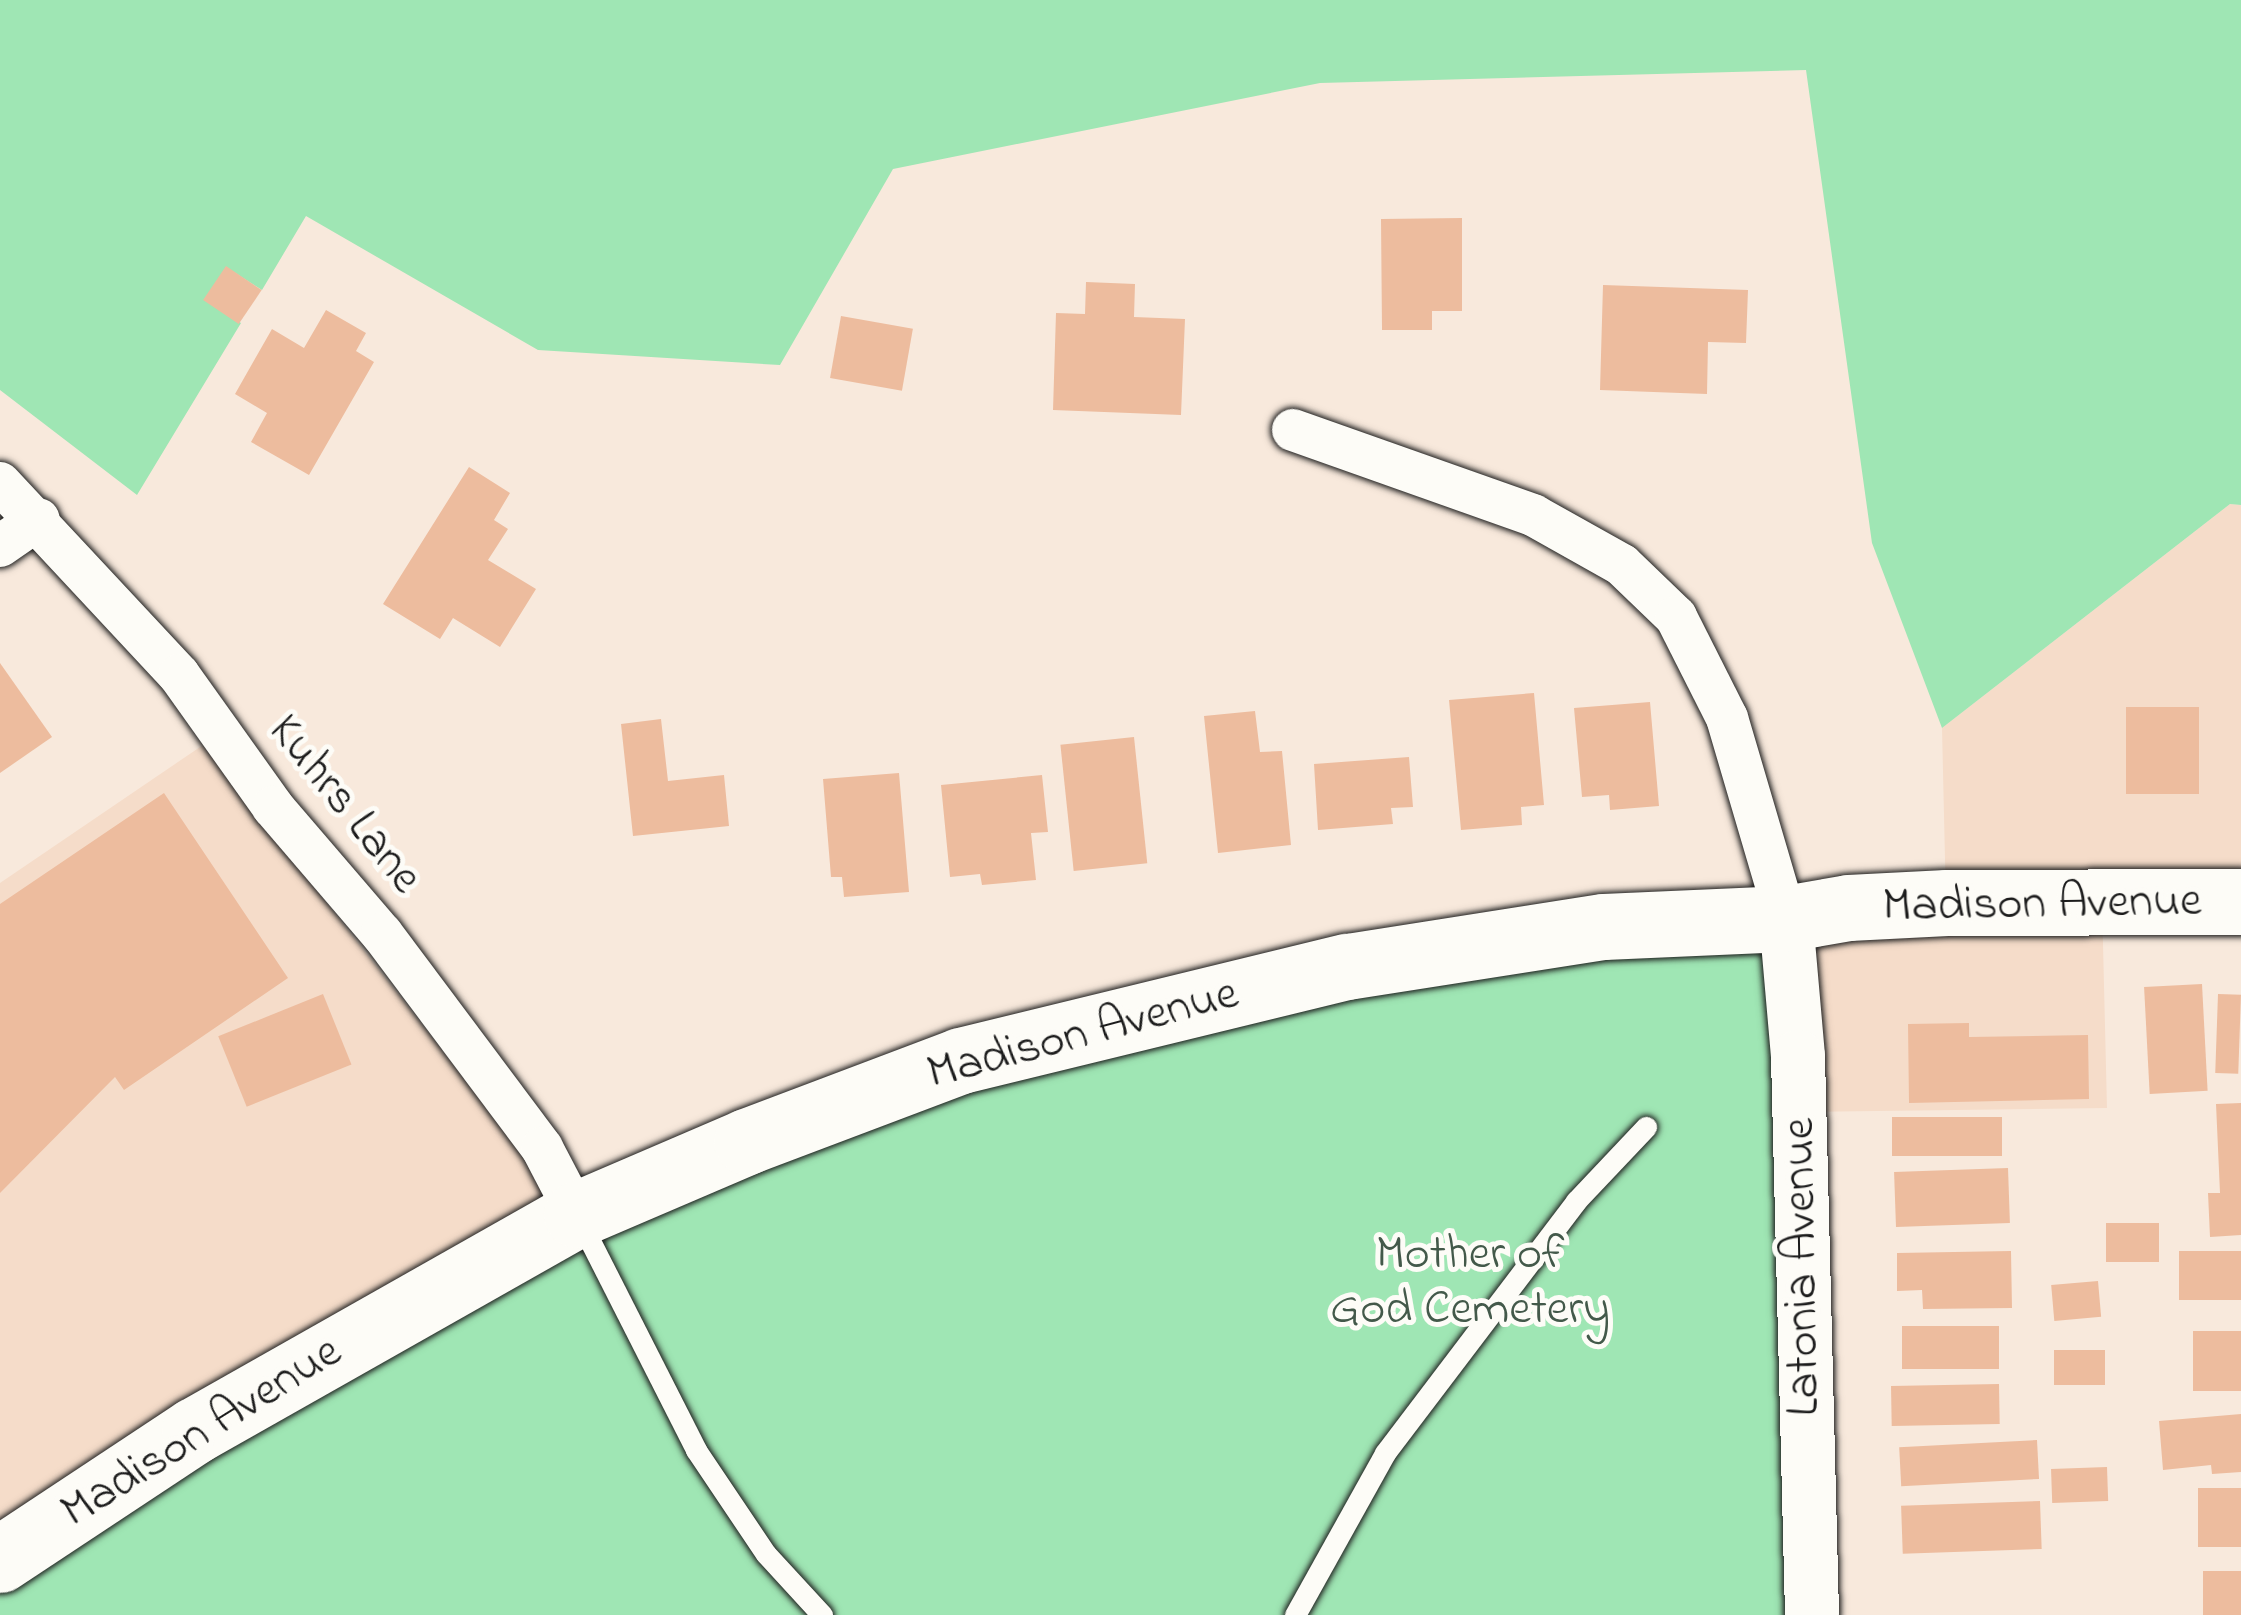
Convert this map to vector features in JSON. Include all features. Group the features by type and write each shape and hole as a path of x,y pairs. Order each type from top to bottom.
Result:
{"main road":[{"name":"Madison Avenue","path":"17,1549 195,1431 577,1215 747,1142 961,1061 1348,967 1604,927 1786,919 1849,908 1947,903 2241,902"}],"street":[{"path":"1293,430 1533,515 1622,565 1676,616 1726,718 1786,919"},
{"name":"Kuhrs Lane","path":"0,483 179,675 273,807 382,934 542,1148 577,1215"},
{"path":"0,546 38,520"},
{"name":"Latonia Avenue","path":"1786,919 1798,1057 1812,1615"}],"lane":[{"path":"1294,1615 1385,1453 1576,1201 1646,1127"},
{"path":"577,1215 696,1450 766,1554 822,1615"}],"shaded area":[{"path":"2230,504 2241,505 2241,902 2102,903 2107,1108 1799,1112 1786,919 1946,903 1942,728"},
{"path":"203,745 473,1090 542,1148 577,1215 0,1560 0,883"}],"green space":[{"path":"0,0 2241,0 2241,505 2230,504 1942,728 1872,543 1806,70 1320,83 893,169 780,365 538,350 306,216 262,290 226,267 205,300 241,323 137,495 0,390"},
{"name":"Mother of God Cemetery","path":"1786,919 1812,1615 0,1615 0,1560 195,1431 961,1061"}],"building":[{"path":"1462,218 1462,311 1432,311 1432,330 1382,330 1381,219"},
{"path":"226,266 262,290 239,324 203,300"},
{"path":"1086,282 1135,284 1134,317 1185,319 1181,415 1053,410 1056,313 1085,314"},
{"path":"1603,285 1748,290 1746,343 1708,342 1707,394 1600,390"},
{"path":"326,310 366,333 356,351 374,362 309,475 251,442 267,413 235,394 272,329 304,348"},
{"path":"841,316 913,329 902,391 830,378"},
{"path":"469,467 510,493 494,520 508,529 488,560 536,589 500,647 453,618 440,639 383,604"},
{"path":"0,663 52,737 0,773"},
{"path":"1534,693 1544,805 1521,807 1522,825 1461,830 1449,700"},
{"path":"1650,702 1659,806 1610,810 1609,795 1582,797 1574,708"},
{"path":"2126,707 2199,707 2199,794 2126,794"},
{"path":"1255,711 1260,752 1282,751 1291,845 1218,853 1204,716"},
{"path":"661,719 668,781 724,775 729,826 633,836 621,724"},
{"path":"1134,737 1147,863 1074,871 1060,745"},
{"path":"1409,757 1413,807 1391,808 1393,824 1318,830 1314,764"},
{"path":"899,773 909,892 844,897 842,877 831,877 823,779"},
{"path":"1042,775 1048,832 1031,833 1036,880 982,885 980,874 950,877 941,785"},
{"path":"164,793 288,978 124,1090 115,1077 0,1193 0,904"},
{"path":"2202,984 2208,1091 2150,1094 2144,987"},
{"path":"323,994 351,1064 247,1107 218,1036"},
{"path":"2218,994 2241,995 2238,1074 2215,1073"},
{"path":"1969,1023 1969,1037 2088,1035 2089,1099 1909,1103 1908,1024"},
{"path":"2241,1103 2241,1235 2210,1237 2208,1193 2220,1193 2216,1104"},
{"path":"1892,1117 2002,1117 2002,1156 1892,1156"},
{"path":"2008,1168 2010,1223 1896,1227 1894,1172"},
{"path":"2106,1223 2159,1223 2159,1262 2106,1262"},
{"path":"2011,1251 2012,1308 1923,1309 1922,1290 1897,1291 1897,1253"},
{"path":"2179,1251 2241,1251 2241,1300 2179,1300"},
{"path":"2098,1281 2101,1317 2054,1321 2051,1285"},
{"path":"1902,1326 1999,1326 1999,1369 1902,1369"},
{"path":"2193,1331 2241,1331 2241,1391 2193,1391"},
{"path":"2054,1350 2105,1350 2105,1385 2054,1385"},
{"path":"1999,1384 2000,1424 1892,1426 1891,1386"},
{"path":"2241,1414 2241,1472 2212,1474 2211,1465 2163,1470 2159,1421"},
{"path":"2037,1440 2039,1479 1901,1486 1899,1447"},
{"path":"2107,1467 2108,1501 2052,1503 2051,1469"},
{"path":"2198,1488 2241,1488 2241,1547 2198,1547"},
{"path":"2040,1501 2042,1549 1903,1554 1901,1506"},
{"path":"2203,1571 2241,1571 2241,1615 2203,1615"}]}
